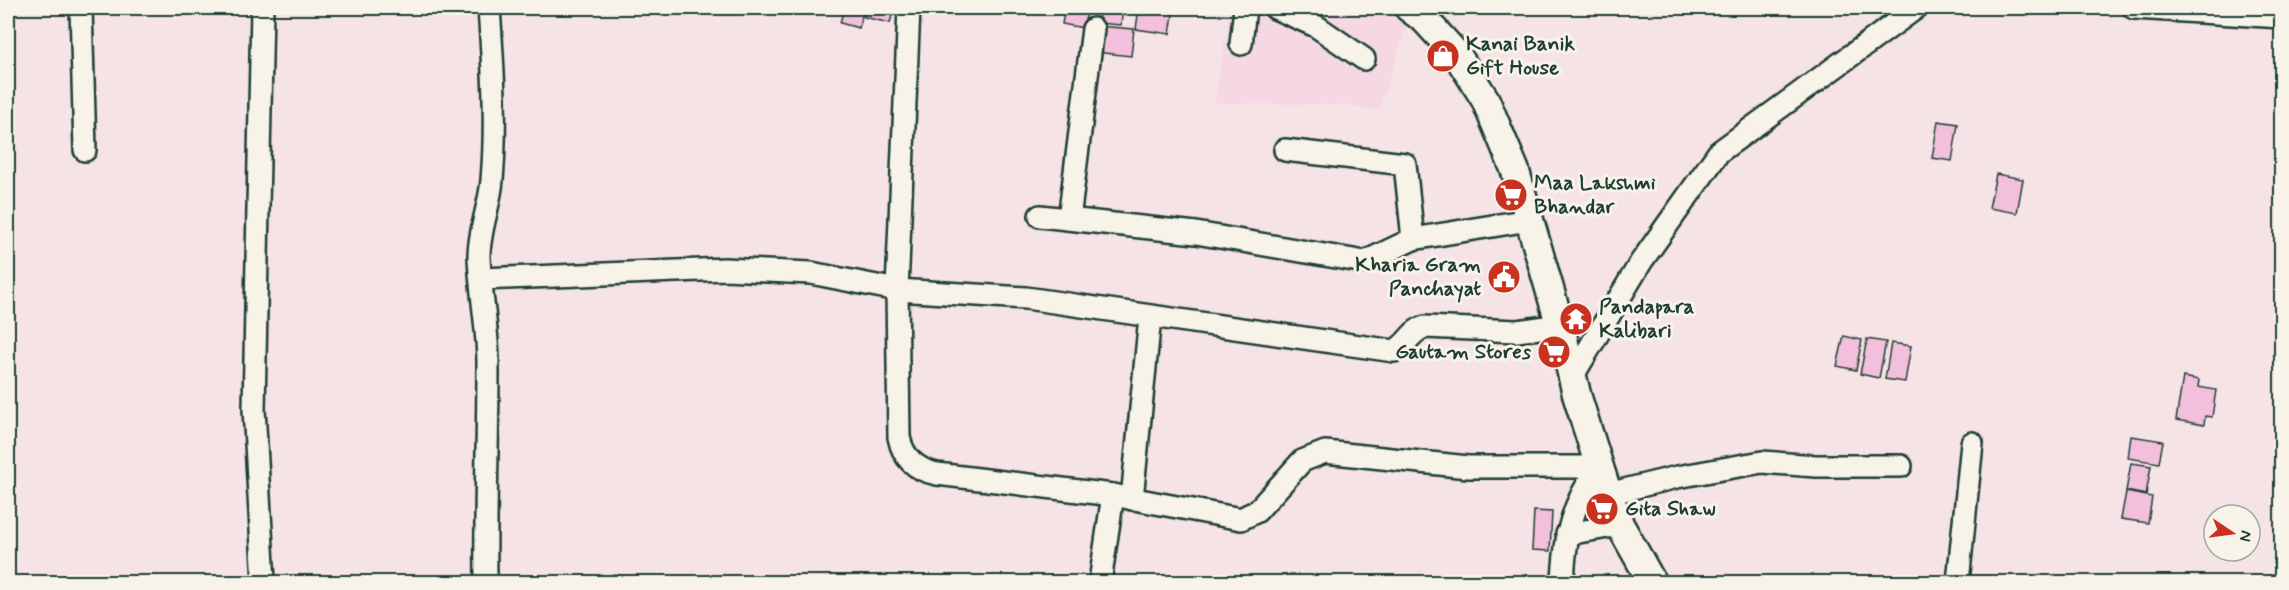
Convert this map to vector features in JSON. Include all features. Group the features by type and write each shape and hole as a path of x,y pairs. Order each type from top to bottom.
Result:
{"main road":[{"path":"1419,12 1458,55 1485,99 1515,170 1599,467 1620,525 1652,582"}],"street":[{"path":"81,8 85,150"},
{"path":"262,8 254,409 264,582"},
{"path":"486,582 488,364 479,254 482,229 490,201 495,118 489,8"},
{"path":"909,8 897,290 899,437 904,453 914,465 937,474 1122,497 1241,519 1257,511 1302,461 1325,453 1468,467 1599,467"},
{"path":"1242,45 1245,8"},
{"path":"1275,8 1324,31 1364,59"},
{"path":"1572,377 1641,262 1719,152 1916,8"},
{"path":"2134,8 2282,17"},
{"path":"1069,219 1093,29"},
{"path":"1285,150 1405,164 1413,239"},
{"path":"1040,216 1196,233 1365,262 1413,239 1530,220"},
{"path":"482,279 725,269 811,273 897,290 1026,298 1394,351 1402,347 1417,329 1425,327 1517,331 1560,325"},
{"path":"1100,582 1122,497 1150,317"},
{"path":"1958,582 1972,443"},
{"path":"1608,494 1677,477 1762,462 1816,466 1901,466"},
{"path":"1563,582 1567,534 1581,494 1599,467"},
{"path":"1567,534 1620,525"}],"shaded area":[{"path":"1230,8 1399,8 1410,18 1378,111 1346,105 1215,103"}],"building":[{"path":"844,8 864,8 859,28 840,23"},
{"path":"866,8 894,8 890,23 864,17"},
{"path":"1065,8 1087,8 1084,28 1062,24"},
{"path":"1099,8 1123,8 1121,25 1098,23"},
{"path":"1139,8 1174,8 1170,34 1136,29"},
{"path":"1097,26 1134,29 1131,56 1095,52"},
{"path":"1938,121 1958,124 1952,161 1932,158"},
{"path":"1996,174 2023,179 2017,213 1989,208"},
{"path":"1844,336 1862,340 1856,370 1837,366"},
{"path":"1867,339 1886,342 1879,378 1860,374"},
{"path":"1891,343 1911,346 1905,382 1885,379"},
{"path":"2183,377 2199,380 2198,387 2216,390 2212,417 2205,416 2204,425 2176,420"},
{"path":"2131,436 2163,441 2159,463 2128,458"},
{"path":"2131,463 2151,466 2146,495 2126,491"},
{"path":"2126,492 2152,497 2148,523 2121,519"},
{"path":"1534,511 1552,512 1550,551 1532,550"}],"place":[{"name":"Kanai Banik Gift House","path":"1443,56"},
{"name":"Maa Lakshmi Bhandar","path":"1511,195"},
{"name":"Kharia Gram Panchayat","path":"1504,277"},
{"name":"Pandapara Kalibari","path":"1576,319"},
{"name":"Gautam Stores","path":"1554,352"},
{"name":"Gita Shaw","path":"1602,509"}]}
